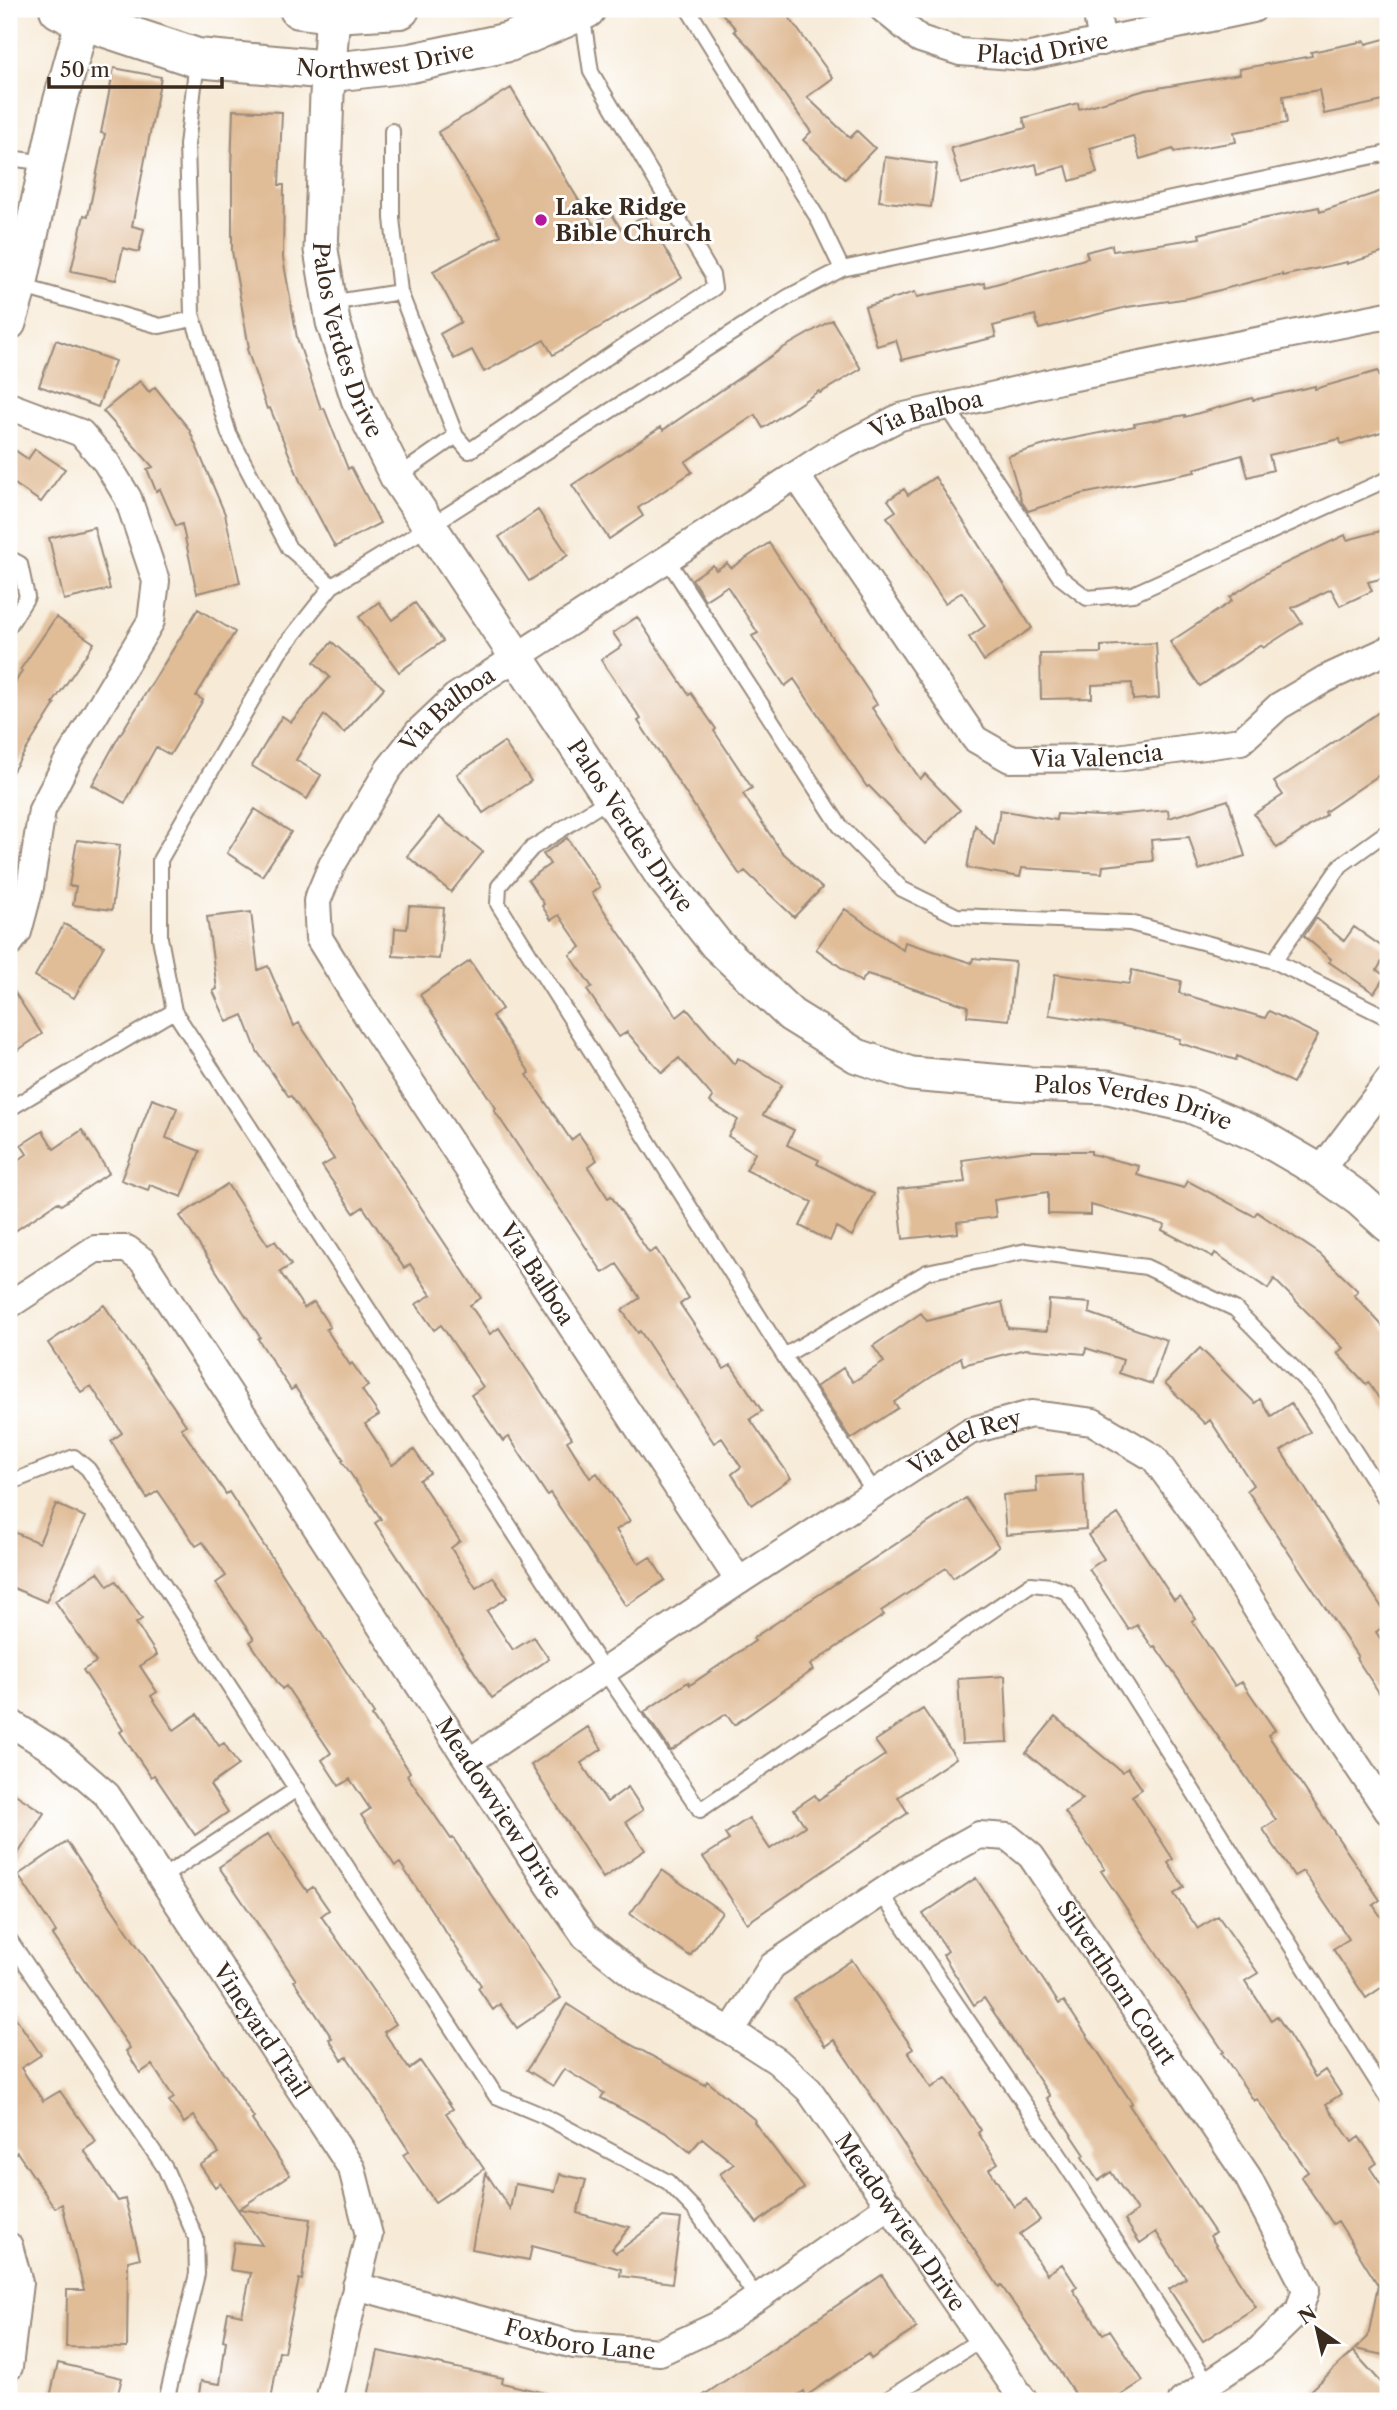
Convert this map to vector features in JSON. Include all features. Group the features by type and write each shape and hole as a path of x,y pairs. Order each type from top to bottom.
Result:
{"main road":[{"name":"Northwest Drive","path":"322,10 400,9"},
{"name":"Northwest Drive","path":"76,12 197,58 329,71 411,63 460,54 509,42 584,10"}],"street":[{"name":"Placid Drive","path":"883,9 920,39 960,52 1026,57 1253,9"},
{"path":"1096,9 1102,42"},
{"name":"Palos Verdes Drive","path":"322,10 329,71 321,250 328,303 358,399 397,477 663,877 716,944 791,1015 857,1056 911,1074 1028,1084 1108,1087 1191,1106 1260,1136 1320,1171 1359,1199 1388,1225"},
{"path":"9,323 20,286 47,163 76,12"},
{"name":"Via Balboa","path":"739,1580 368,1017 320,938 317,901 327,877 388,770 418,732 455,697 846,444 900,416 946,405 1388,315"},
{"path":"9,406 81,433 106,462 128,498 156,581 151,621 69,758 42,810 30,887 18,932 9,944"},
{"name":"Via Valencia","path":"796,475 975,739 1010,759 1117,758 1241,741 1279,706 1325,679 1388,650"},
{"path":"1320,1171 1388,1081"},
{"name":"Meadowview Drive","path":"9,1305 95,1249 127,1249 144,1261 549,1885 585,1936 641,1981 731,2031 777,2061 809,2090 1024,2401"},
{"name":"Via del Rey","path":"470,1760 739,1580 970,1431 1031,1414 1093,1422 1154,1458 1205,1528 1388,1811"},
{"name":"Vineyard Trail","path":"9,1722 61,1755 107,1795 352,2169 369,2235 329,2401"},
{"name":"Silverthorn Court","path":"731,2031 772,1966 909,1874 979,1835 1008,1837 1031,1856 1248,2177 1306,2288 1299,2311 1259,2350 1182,2401"},
{"name":"Foxboro Lane","path":"356,2286 573,2344 660,2352 718,2325 890,2205"},
{"path":"9,2246 19,2283 9,2367"}],"lane":[{"path":"688,9 817,217 842,269"},
{"path":"392,131 392,218 400,292 456,436 469,451 713,288 712,275 591,72 584,10"},
{"path":"197,58 187,145 193,319 229,434 289,548 332,586"},
{"path":"1388,153 842,269 788,297 332,586 279,653 160,860 160,938 174,1011 604,1671 700,1810 1031,1584 1067,1591 1388,2099"},
{"path":"9,158 47,163"},
{"path":"20,286 160,326 193,319"},
{"path":"328,303 400,292"},
{"path":"946,405 1060,577 1087,598 1133,594 1388,479"},
{"path":"397,477 456,436"},
{"path":"9,558 20,564 27,597 9,626"},
{"path":"667,559 840,826 902,889 957,916 1130,923 1274,961 1388,1018"},
{"path":"611,798 532,848 499,886 498,904 874,1493"},
{"path":"1274,961 1341,865 1388,831"},
{"path":"9,1110 174,1011"},
{"path":"785,1356 927,1272 1026,1251 1146,1267 1235,1309 1315,1391 1388,1503"},
{"path":"9,1483 74,1457 88,1469 496,2095 544,2116 668,2182 696,2211 757,2298"},
{"path":"161,1878 297,1789"},
{"path":"881,1893 1064,2162 1209,2384"},
{"path":"9,1938 166,2168 196,2238 197,2274 166,2401"},
{"path":"885,2401 981,2339"}],"building":[{"path":"718,9 783,9 833,78 807,97 850,138 857,131 875,148 845,179 803,140 811,132 754,52"},
{"path":"1388,38 1388,100 1324,114 1319,90 1283,96 1287,123 1234,132 1236,142 1174,152 1173,149 1140,159 1133,136 1090,148 1097,173 1070,181 1066,166 1038,174 1036,164 961,184 951,148 1026,128 1023,118 1078,103 1079,109 1146,90 1240,74 1239,69 1312,56 1311,52"},
{"path":"114,68 161,77 132,226 144,229 139,252 123,248 116,280 71,271 84,215 88,216 105,134 101,133"},
{"name":"Lake Ridge Bible Church","path":"511,88 593,224 611,213 621,229 645,215 682,278 553,355 544,340 484,372 472,350 454,359 440,334 461,322 433,271 501,235 438,132"},
{"path":"233,110 282,112 279,185 284,185 283,258 297,338 321,409 324,408 348,469 351,467 380,523 335,547 300,481 270,408 267,409 247,349 249,348 232,251"},
{"path":"885,157 937,164 931,207 879,201"},
{"path":"1388,189 1388,251 1347,264 1282,274 1189,298 1127,307 1039,329 1035,315 993,326 996,337 902,360 896,340 877,346 865,307 915,292 917,297 984,283 985,287 1088,258 1086,252 1112,245 1113,251 1200,238 1199,234 1252,221 1319,207 1320,212"},
{"path":"832,320 861,369 820,393 819,391 763,428 755,415 685,462 692,472 638,508 643,516 609,539 572,485 661,427 663,430 783,348"},
{"path":"56,340 115,361 98,407 39,386"},
{"path":"1378,371 1388,407 1388,430 1341,444 1340,439 1269,455 1273,470 1248,477 1242,455 1194,469 1195,472 1082,494 1028,511 1022,502 1008,456 1055,442 1135,426 1134,424 1185,417 1252,398 1253,400 1315,386 1315,389"},
{"path":"140,381 149,392 155,387 189,429 225,514 240,583 197,593 182,524 176,526 160,489 156,491 147,469 153,467 103,411"},
{"path":"9,446 28,459 35,449 65,469 41,502 9,480"},
{"path":"935,477 1032,628 984,661 969,637 985,626 962,592 945,603 887,517 896,511 888,500 904,489 908,495"},
{"path":"538,510 568,555 529,581 499,537"},
{"path":"94,527 110,589 64,600 49,538"},
{"path":"1388,529 1388,577 1368,582 1372,591 1340,606 1331,589 1292,608 1302,623 1263,648 1261,645 1200,686 1170,642 1232,601 1230,597 1271,570 1345,535 1347,540"},
{"path":"769,543 877,704 872,708 920,779 925,774 960,810 925,844 869,786 867,787 794,679 785,686 752,636 758,633 727,586 705,600 692,579 713,565 716,570 727,563 731,568"},
{"path":"379,602 392,620 415,603 443,641 399,672 359,617"},
{"path":"198,609 235,632 196,696 203,700 170,755 156,747 125,803 92,785"},
{"path":"56,617 94,643 53,703 55,704 9,777 9,693 22,671 20,670"},
{"path":"637,617 689,695 691,693 716,729 714,731 752,788 743,794 781,851 822,888 794,917 745,871 740,875 601,660 622,646 613,633"},
{"path":"332,642 384,688 344,733 324,715 296,760 321,775 307,799 252,766 282,716 291,722 330,677 314,662"},
{"path":"1156,643 1159,698 1133,700 1132,683 1092,685 1092,698 1041,699 1040,654 1101,653 1101,646"},
{"path":"1388,706 1388,769 1277,848 1254,814 1283,795 1274,782"},
{"path":"504,742 531,781 483,813 457,774"},
{"path":"1228,800 1245,856 1199,870 1189,837 1151,840 1153,861 1103,866 1102,873 1022,868 1020,877 967,868 975,825 994,845 1000,810 1056,820 1057,814 1102,816 1168,810 1169,818"},
{"path":"255,809 291,832 262,876 227,853"},
{"path":"439,817 483,852 451,892 407,856"},
{"path":"567,838 600,887 592,893 677,1017 687,1009 734,1064 738,1058 782,1085 763,1115 794,1130 787,1145 819,1160 817,1164 874,1194 852,1236 836,1227 830,1241 800,1226 812,1202 746,1170 755,1153 728,1136 738,1120 710,1102 713,1097 679,1058 662,1073 627,1032 619,1037 587,990 592,987 570,955 581,947 559,915 551,920 528,880 550,864 543,854"},
{"path":"77,840 120,845 112,910 73,905 76,886 69,886"},
{"path":"409,906 444,908 439,959 393,956 395,928 407,929"},
{"path":"845,909 903,950 905,942 972,963 973,958 1015,962 1009,1020 967,1016 968,1006 867,974 861,982 816,949"},
{"path":"251,912 258,970 268,966 294,1026 299,1023 481,1298 470,1305 490,1334 499,1328 572,1438 567,1441 590,1478 597,1473 630,1521 616,1530 639,1564 650,1557 665,1580 626,1606 509,1437 503,1441 471,1395 483,1387 441,1325 434,1330 416,1304 431,1295 410,1264 404,1268 363,1207 354,1213 322,1166 334,1159 257,1051 243,1015 227,1022 213,991 217,989 207,917"},
{"path":"1316,918 1344,941 1354,927 1388,951 1377,970 1385,976 1374,993 1329,962 1331,959 1304,936"},
{"path":"64,924 104,946 74,998 35,976"},
{"path":"470,961 502,1009 492,1016 530,1073 527,1075 571,1140 579,1134 597,1160 588,1167 608,1198 611,1196 649,1253 656,1249 689,1298 680,1304 724,1369 731,1365 762,1411 750,1419 791,1478 752,1505 732,1474 741,1467 722,1438 714,1443 640,1331 638,1333 622,1310 640,1298 617,1264 603,1273 420,995"},
{"path":"1132,970 1181,981 1179,993 1265,1018 1269,1011 1318,1035 1293,1083 1237,1056 1236,1060 1179,1043 1180,1039 1120,1025 1049,1015 1055,974 1129,984"},
{"path":"9,984 42,1034 9,1056"},
{"path":"152,1099 177,1108 166,1138 200,1151 182,1197 150,1185 148,1190 121,1180"},
{"path":"82,1130 109,1173 61,1205 58,1202 9,1235 9,1167 27,1154 21,1145 43,1131 54,1149"},
{"path":"1028,1151 1091,1151 1091,1154 1139,1166 1137,1175 1184,1188 1188,1181 1254,1216 1257,1212 1320,1254 1358,1291 1354,1295 1388,1332 1388,1412 1368,1382 1366,1384 1337,1353 1343,1348 1274,1279 1268,1289 1215,1253 1213,1257 1162,1230 1165,1225 1091,1205 1091,1215 1048,1214 1048,1192 994,1200 996,1217 957,1222 958,1233 903,1239 898,1189 965,1182 962,1160"},
{"path":"227,1184 268,1245 275,1241 291,1265 280,1272 304,1308 314,1302 330,1327 326,1329 368,1386 362,1390 379,1415 365,1424 392,1465 414,1450 430,1473 419,1480 460,1541 451,1548 476,1588 493,1577 507,1598 487,1611 513,1650 534,1637 549,1659 492,1698 375,1523 381,1519 342,1461 344,1460 295,1387 291,1390 258,1339 260,1337 180,1216"},
{"path":"1049,1300 1090,1303 1089,1313 1167,1340 1152,1384 1119,1373 1123,1360 1086,1348 1085,1354 1025,1349 963,1365 961,1357 894,1402 898,1408 851,1439 816,1387 843,1368 853,1382 884,1362 873,1346 921,1313 927,1321 1002,1302 1008,1328 1047,1331"},
{"path":"104,1305 186,1425 181,1428 226,1494 229,1492 374,1714 372,1716 410,1772 407,1775 561,1998 517,2028 500,2004 493,2010 478,1988 481,1985 400,1863 395,1866 361,1815 370,1809 350,1779 339,1786 322,1760 331,1753 286,1686 282,1689 250,1642 254,1639 216,1583 226,1576 203,1542 196,1546 158,1491 147,1498 111,1441 122,1433 91,1386 81,1392 48,1343"},
{"path":"1200,1348 1255,1403 1260,1399 1271,1416 1291,1403 1310,1432 1281,1451 1388,1617 1388,1623 1376,1632 1388,1650 1388,1706 1247,1490 1253,1485 1210,1420 1205,1424 1165,1383"},
{"path":"1083,1474 1086,1529 1006,1535 1003,1495 1037,1492 1036,1477"},
{"path":"966,1498 999,1547 953,1578 946,1568 881,1611 884,1615 810,1665 813,1670 734,1725 726,1714 671,1751 644,1712 688,1682 690,1685 755,1641 753,1638"},
{"path":"56,1504 85,1517 46,1602 9,1586 9,1530 39,1543"},
{"path":"1118,1514 1174,1600 1180,1596 1196,1619 1192,1621 1235,1686 1242,1682 1275,1730 1268,1735 1380,1900 1373,1905 1388,1927 1388,1983 1366,1998 1333,1949 1349,1939 1303,1871 1294,1876 1263,1829 1276,1820 1155,1646 1153,1648 1137,1625 1129,1630 1089,1569 1104,1559 1088,1535"},
{"path":"98,1572 108,1586 116,1581 142,1619 136,1623 157,1655 140,1666 157,1692 151,1696 174,1730 197,1714 219,1746 224,1743 238,1765 210,1785 228,1812 195,1835 154,1775 151,1777 120,1732 123,1730 83,1670 96,1662 55,1601"},
{"path":"1005,1676 1008,1742 962,1744 958,1679"},
{"path":"923,1709 956,1758 898,1797 908,1813 747,1923 703,1857 729,1840 725,1834 749,1818 770,1849 805,1826 794,1809 815,1795 818,1800 885,1755 875,1741"},
{"path":"1055,1717 1122,1772 1128,1768 1142,1789 1132,1796 1173,1859 1168,1863 1184,1887 1174,1894 1198,1929 1218,1916 1258,1973 1245,1981 1271,2020 1277,2016 1315,2077 1325,2070 1341,2094 1326,2104 1352,2142 1359,2137 1377,2163 1370,2168 1388,2195 1388,2356 1355,2349 1368,2337 1378,2285 1338,2221 1333,2224 1301,2177 1308,2172 1257,2099 1254,2101 1222,2053 1224,2052 1101,1871 1105,1869 1065,1812 1083,1799 1026,1753"},
{"path":"588,1727 602,1749 581,1763 607,1802 628,1787 643,1810 626,1822 645,1850 603,1878 531,1765"},
{"path":"9,1790 44,1813 9,1868"},
{"path":"268,1834 307,1891 313,1887 329,1910 321,1916 396,2024 384,2032 409,2069 420,2061 453,2109 446,2113 484,2169 435,2202 403,2155 409,2151 347,2057 342,2060 329,2039 332,2038 294,1981 296,1980 219,1867"},
{"path":"67,1842 290,2175 239,2209 310,2219 302,2280 299,2279 284,2352 279,2351 271,2401 198,2401 201,2381 220,2384 228,2312 242,2315 251,2273 230,2270 234,2242 262,2245 220,2183 215,2187 200,2165 219,2153 194,2116 184,2123 169,2101 174,2098 152,2065 140,2073 126,2051 130,2048 53,1935 56,1932 18,1875"},
{"path":"662,1870 722,1912 690,1956 630,1914"},
{"path":"976,1878 1059,2004 1064,2001 1132,2103 1129,2105 1215,2233 1210,2236 1256,2307 1203,2341 1169,2289 1186,2278 1156,2232 1140,2243 1125,2220 1137,2211 1111,2172 1098,2181 1082,2157 1085,2155 1047,2098 1050,2096 984,1998 974,2005 943,1955 948,1951 923,1914"},
{"path":"852,1960 913,2049 908,2052 931,2088 946,2078 981,2130 978,2133 998,2163 989,2169 1014,2207 1026,2199 1040,2220 1020,2234 1047,2274 1062,2264 1077,2287 1073,2290 1103,2334 1110,2330 1143,2381 1112,2401 1080,2401 1001,2285 999,2287 834,2040 825,2046 794,1999"},
{"path":"567,2004 624,2041 705,2085 707,2081 755,2120 804,2188 757,2223 720,2174 734,2164 702,2138 690,2152 668,2134 601,2098 604,2093 564,2069 553,2086 527,2070"},
{"path":"9,2008 41,2055 21,2068 43,2101 60,2091 96,2142 84,2150 118,2201 125,2199 140,2258 128,2261 127,2348 66,2347 67,2290 84,2290 62,2204 55,2208 9,2144"},
{"path":"486,2173 510,2209 515,2184 555,2191 560,2174 586,2180 577,2213 630,2227 612,2249 616,2253 663,2217 681,2219 672,2283 620,2276 621,2269 532,2246 529,2260 472,2249"},
{"path":"882,2275 917,2328 871,2359 868,2354 806,2396 804,2391 789,2401 695,2401"},
{"path":"378,2351 503,2378 502,2383 549,2394 549,2401 367,2401"},
{"path":"1353,2351 1388,2390 1388,2401 1300,2401"},
{"path":"58,2363 122,2378 116,2401 49,2401"}],"place":[{"name":"Lake Ridge Bible Church","path":"541,220"}]}
